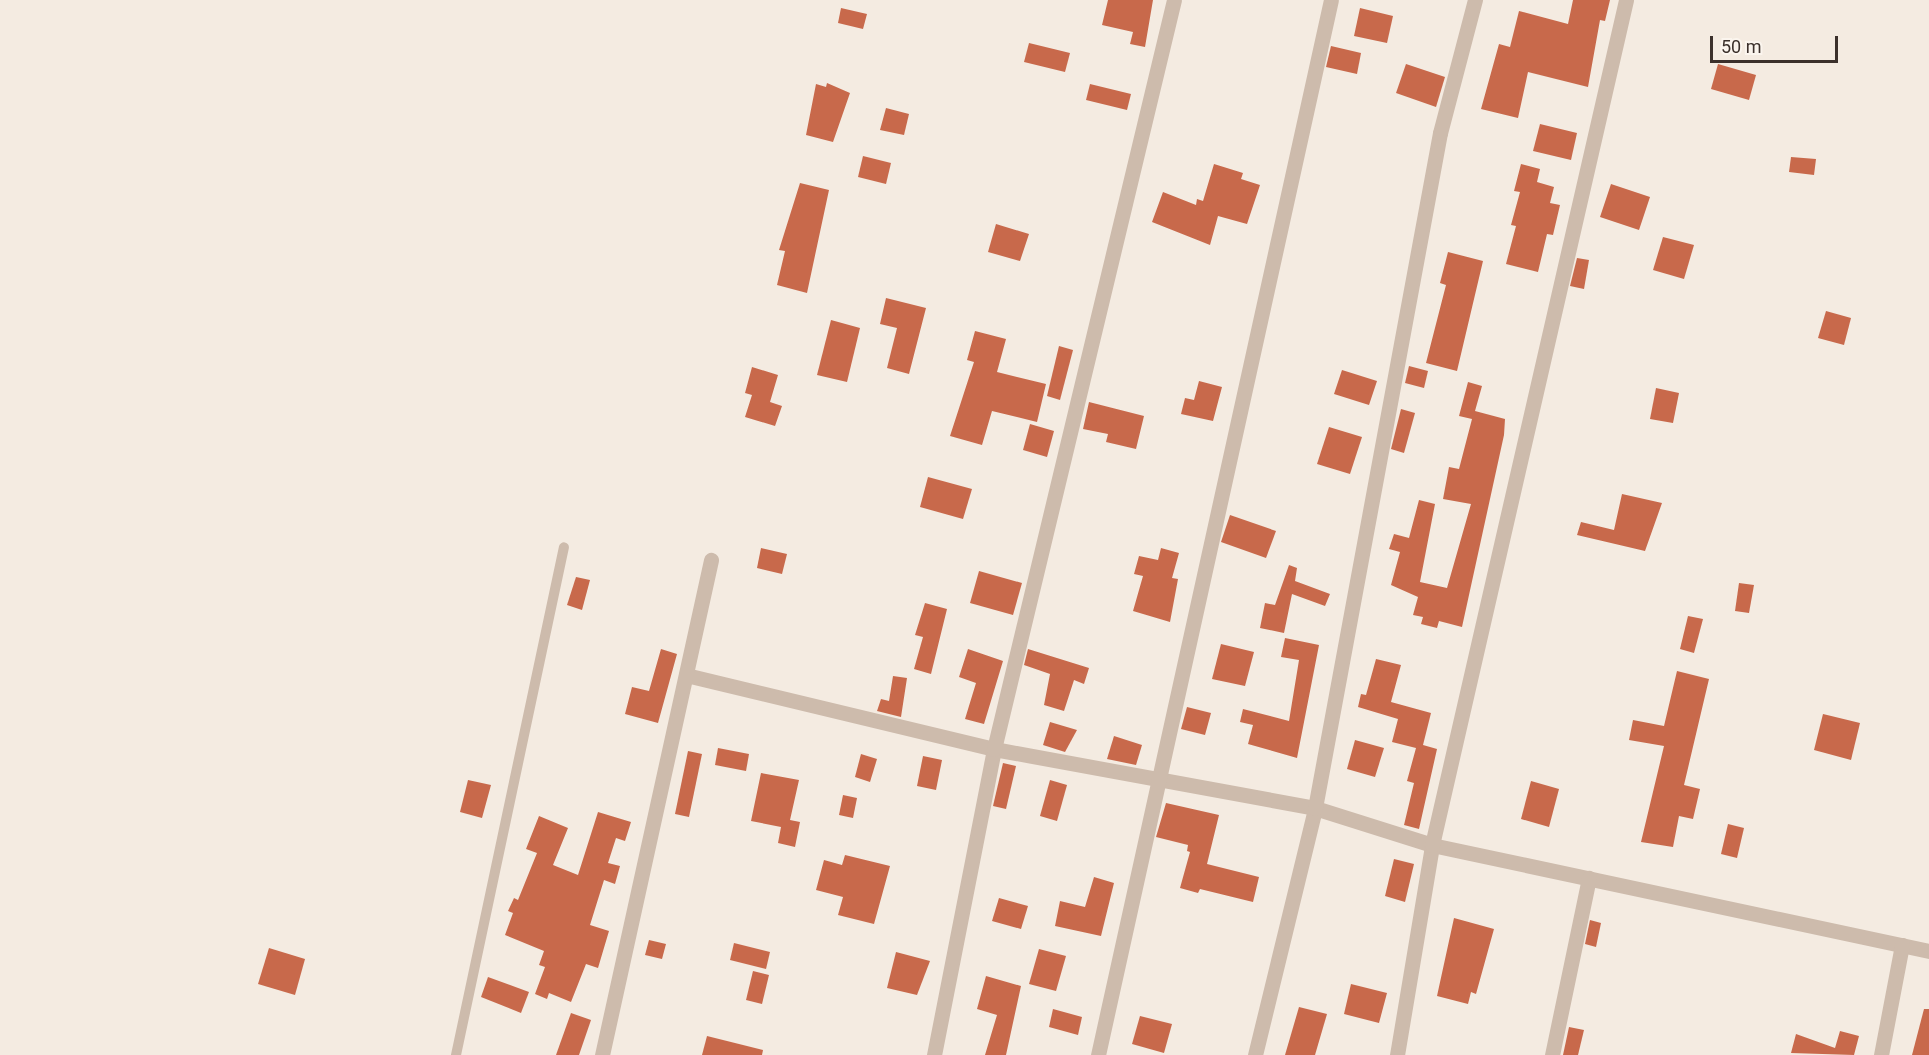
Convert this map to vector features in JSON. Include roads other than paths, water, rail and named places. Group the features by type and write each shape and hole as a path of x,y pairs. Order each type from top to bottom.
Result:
{"street":[{"path":"934,1055 994,749 1174,0"},
{"path":"1098,1055 1331,0"},
{"path":"1256,1055 1315,808 1440,133 1475,0"},
{"path":"1397,1055 1432,845 1626,0"},
{"path":"602,1055 711,560"},
{"path":"686,675 994,749 1315,808 1432,845 1929,951"},
{"path":"1552,1055 1589,878"},
{"path":"1881,1055 1902,945"}],"lane":[{"path":"456,1055 564,547"}]}
